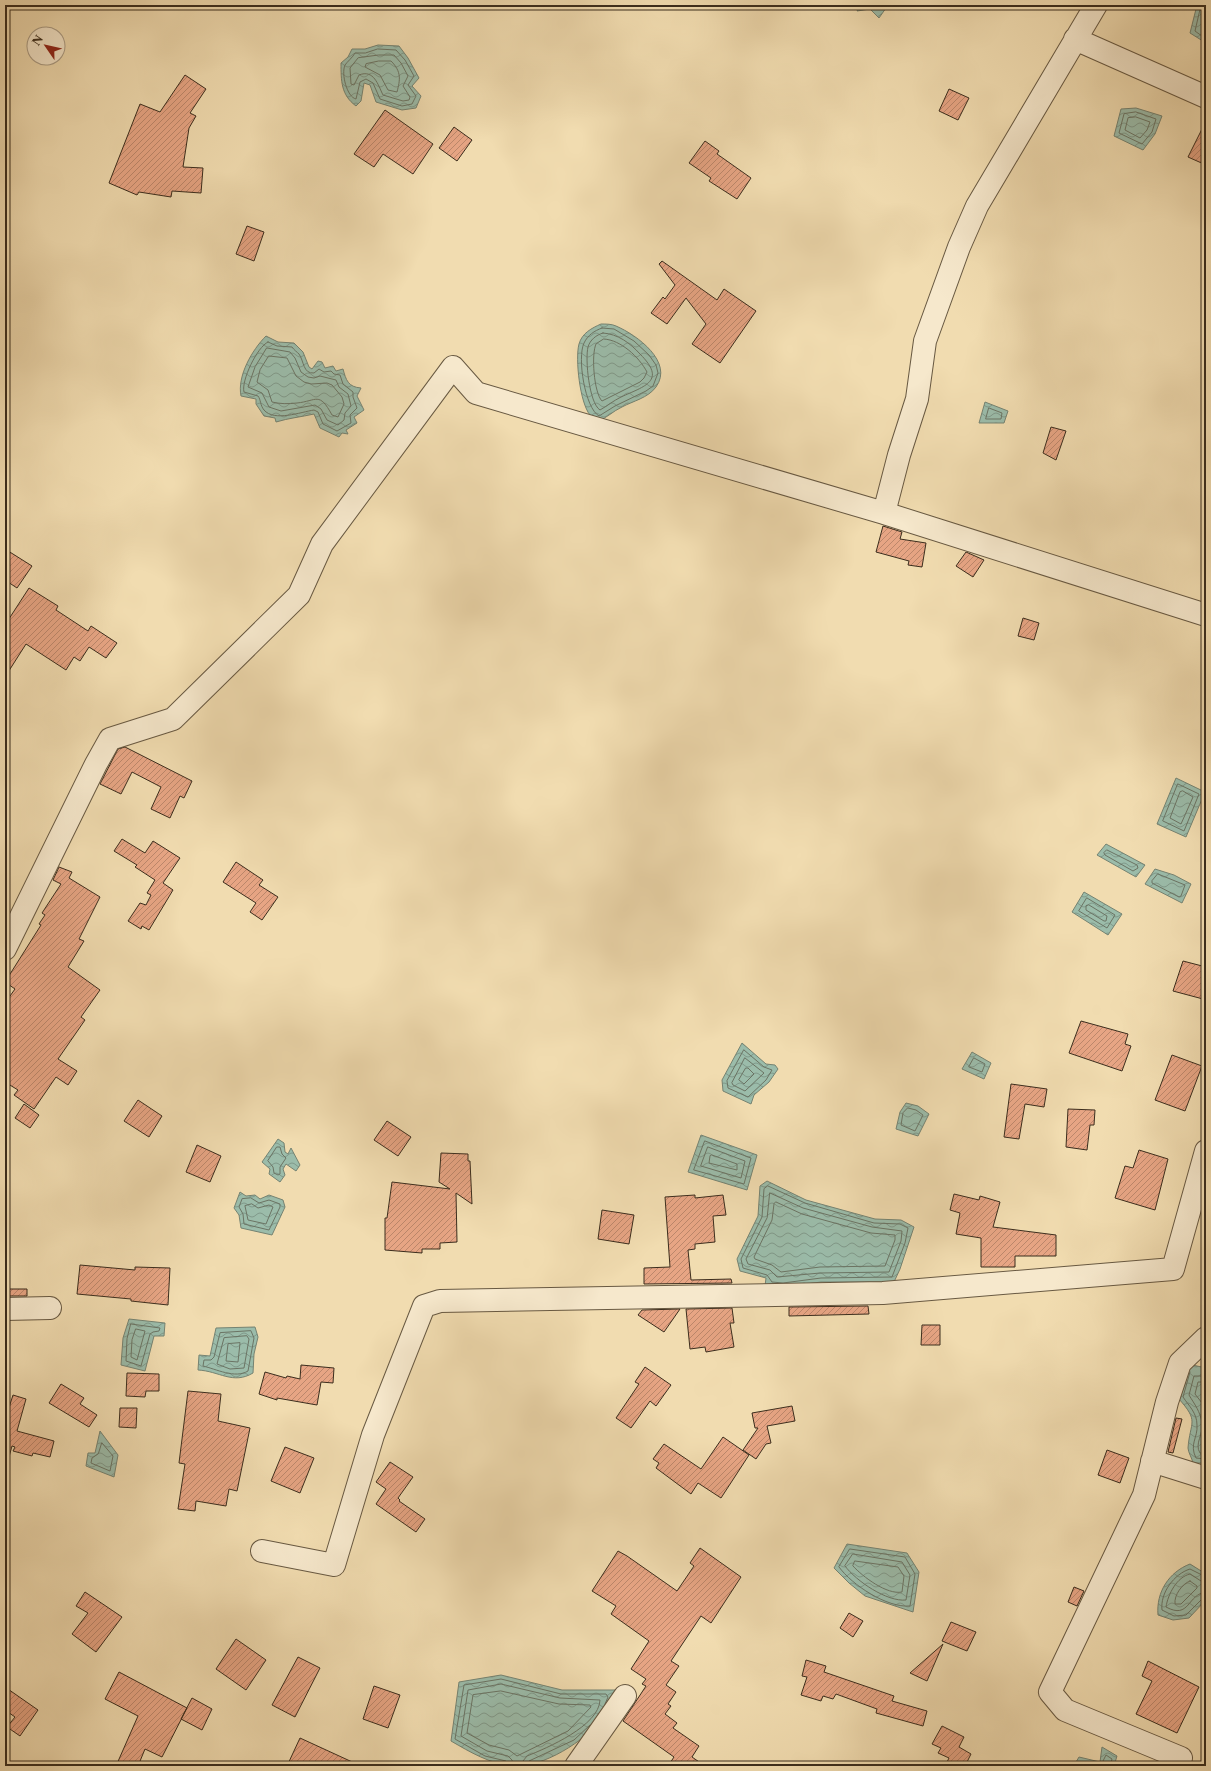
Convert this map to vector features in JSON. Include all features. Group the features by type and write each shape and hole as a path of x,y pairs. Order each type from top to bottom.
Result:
{"street":[{"path":"884,513 899,455 917,398 925,341 977,206 1096,5"},
{"path":"1075,39 1206,97"},
{"path":"5,949 96,764 110,739 173,719 299,595 322,544 453,367 476,393 884,513 1206,616"},
{"path":"262,1551 334,1565 373,1436 424,1306 440,1301 883,1293 1173,1269 1206,1151"},
{"path":"5,1309 50,1308"},
{"path":"1181,1758 1065,1710 1050,1692 1144,1496 1167,1402 1180,1363 1206,1338"},
{"path":"1152,1461 1206,1478"},
{"path":"576,1766 625,1696"}],"water":[{"path":"860,5 906,5 902,9 886,8 879,18 870,9 857,11"},
{"path":"1197,5 1206,5 1206,43 1190,33"},
{"path":"378,45 399,46 408,58 419,78 412,86 421,96 416,108 402,110 376,102 370,85 364,83 361,101 356,106 347,97 342,82 341,63 348,57 352,49 365,49"},
{"path":"1136,108 1162,116 1155,134 1143,150 1114,136 1121,109"},
{"path":"601,324 611,324 624,330 651,350 657,359 660,368 660,378 656,387 649,394 598,421 590,415 586,409 579,381 578,351 582,337 591,329"},
{"path":"266,336 278,342 294,343 303,352 309,367 312,369 318,361 322,362 325,368 333,366 336,371 343,369 348,382 353,386 361,388 357,396 364,410 354,417 357,423 346,430 348,434 342,433 339,437 320,428 314,414 276,422 275,418 264,416 256,404 256,399 241,396 240,388 243,372 256,348"},
{"path":"985,402 1008,411 1004,423 979,423"},
{"path":"1176,778 1205,792 1186,837 1157,824"},
{"path":"1106,844 1145,865 1136,877 1097,855"},
{"path":"1155,869 1174,875 1191,884 1182,903 1145,884"},
{"path":"1084,892 1122,914 1108,935 1072,912"},
{"path":"742,1043 766,1064 775,1065 778,1069 769,1082 754,1095 751,1104 723,1091 722,1080"},
{"path":"972,1052 991,1063 984,1079 962,1069"},
{"path":"906,1103 918,1106 929,1114 918,1136 896,1129 900,1112"},
{"path":"701,1135 757,1155 747,1190 688,1172"},
{"path":"278,1139 284,1143 285,1152 288,1154 291,1148 300,1165 296,1171 286,1164 283,1169 285,1175 280,1182 269,1174 270,1169 262,1162"},
{"path":"767,1181 806,1200 875,1219 901,1220 914,1227 894,1282 821,1282 784,1287 765,1286 766,1278 740,1271 737,1259 758,1216 760,1186"},
{"path":"240,1192 246,1196 255,1195 260,1199 269,1195 283,1200 285,1207 272,1235 241,1228 239,1215 234,1208"},
{"path":"129,1319 165,1323 164,1336 154,1336 145,1371 121,1365 123,1338"},
{"path":"255,1327 258,1337 254,1354 253,1373 239,1378 232,1378 198,1370 199,1355 210,1356 216,1328"},
{"path":"1188,1364 1206,1368 1206,1463 1193,1463 1188,1448 1192,1427 1191,1417 1185,1406 1178,1398"},
{"path":"100,1431 118,1455 114,1477 86,1466 88,1453 95,1453"},
{"path":"847,1544 907,1553 919,1572 913,1612 865,1596 834,1568"},
{"path":"1190,1564 1206,1574 1204,1602 1189,1618 1173,1620 1158,1615 1159,1598 1165,1584 1176,1572"},
{"path":"501,1675 562,1690 615,1690 603,1718 575,1744 550,1758 537,1763 513,1766 505,1765 488,1760 451,1741 459,1682"},
{"path":"1102,1747 1117,1756 1114,1766 1078,1766 1076,1762 1079,1757 1100,1762"}],"building":[{"path":"185,75 206,89 190,113 196,116 189,128 183,167 203,168 201,193 172,191 171,197 139,192 137,195 109,183 140,104 160,112"},
{"path":"949,89 969,98 958,120 939,111"},
{"path":"385,110 433,144 413,174 383,154 374,167 354,154"},
{"path":"1206,121 1206,165 1188,157"},
{"path":"454,127 472,140 457,161 439,148"},
{"path":"705,141 719,151 717,154 751,178 737,199 709,181 711,178 689,163"},
{"path":"247,226 264,232 254,261 236,254"},
{"path":"662,261 717,300 724,289 756,311 720,363 692,344 706,324 686,298 667,324 651,313 663,297 665,299 675,285 659,264"},
{"path":"1051,427 1066,431 1056,460 1043,453"},
{"path":"883,526 902,532 900,539 926,543 922,567 908,565 909,561 876,552"},
{"path":"5,549 32,566 17,588 5,580"},
{"path":"966,552 984,560 973,577 956,566"},
{"path":"29,588 58,606 56,610 88,631 91,626 117,643 106,658 89,647 80,661 74,657 66,670 26,644 5,677 5,625"},
{"path":"1023,618 1039,623 1034,640 1018,636"},
{"path":"125,747 192,781 184,798 180,796 170,818 151,809 161,787 132,772 121,794 100,784 118,749"},
{"path":"122,839 145,853 153,841 180,858 163,883 173,890 149,930 142,926 141,929 128,921 140,903 146,905 151,895 147,893 155,880 135,867 137,865 114,851"},
{"path":"236,862 263,880 259,885 278,897 262,920 250,912 256,903 223,882"},
{"path":"59,867 72,872 69,878 100,897 79,939 84,941 68,967 100,990 81,1017 85,1020 58,1059 77,1071 68,1085 56,1077 34,1109 14,1095 18,1090 5,1082 5,1003 15,989 5,982 41,925 39,924 45,915 42,913 61,884 53,880"},
{"path":"1183,961 1206,967 1206,994 1204,994 1203,999 1173,991"},
{"path":"1081,1021 1128,1034 1125,1044 1131,1046 1122,1071 1069,1053"},
{"path":"1172,1055 1202,1066 1185,1111 1155,1100"},
{"path":"1011,1084 1047,1089 1044,1107 1025,1104 1019,1139 1004,1137"},
{"path":"138,1100 162,1116 149,1137 124,1121"},
{"path":"24,1104 39,1115 30,1128 15,1118"},
{"path":"1068,1109 1095,1110 1094,1125 1090,1125 1087,1150 1066,1147"},
{"path":"387,1121 411,1137 398,1156 374,1140"},
{"path":"197,1145 221,1156 210,1182 186,1172"},
{"path":"1139,1150 1168,1159 1155,1210 1115,1198 1125,1166 1133,1168"},
{"path":"441,1153 468,1154 468,1161 470,1161 472,1204 456,1193 457,1242 440,1243 440,1249 422,1249 422,1253 385,1250 385,1218 387,1218 392,1182 450,1189 439,1182"},
{"path":"954,1194 979,1200 980,1196 1000,1202 993,1227 1056,1235 1056,1256 1015,1256 1015,1267 981,1267 981,1238 956,1234 960,1213 950,1210"},
{"path":"695,1195 695,1198 723,1195 726,1215 713,1216 715,1242 695,1244 695,1249 688,1250 691,1280 731,1279 732,1283 644,1284 644,1268 670,1267 665,1197"},
{"path":"602,1210 634,1215 629,1244 598,1239"},
{"path":"80,1265 135,1270 135,1267 170,1268 168,1305 131,1301 131,1299 77,1294"},
{"path":"5,1289 27,1289 27,1296 5,1296"},
{"path":"868,1306 869,1314 789,1316 789,1307"},
{"path":"732,1308 734,1323 730,1323 734,1347 706,1352 705,1347 690,1349 686,1309"},
{"path":"680,1309 664,1332 638,1315 642,1310"},
{"path":"922,1325 940,1325 940,1345 921,1345"},
{"path":"301,1365 334,1368 333,1383 321,1382 317,1405 277,1398 277,1400 259,1394 265,1372 286,1378 287,1376 300,1379"},
{"path":"645,1367 671,1385 656,1406 650,1401 631,1428 616,1418 639,1384 635,1382"},
{"path":"127,1373 159,1374 159,1391 146,1391 145,1397 126,1396"},
{"path":"61,1384 84,1398 80,1404 97,1415 89,1427 49,1403"},
{"path":"188,1391 221,1394 218,1421 250,1428 237,1491 229,1489 226,1506 196,1501 195,1511 178,1509 185,1464 179,1463"},
{"path":"13,1395 26,1399 17,1431 54,1441 50,1457 33,1453 32,1456 13,1451 15,1447 12,1446 9,1457 5,1457 5,1420"},
{"path":"792,1406 795,1421 767,1426 771,1443 766,1444 756,1459 743,1450 758,1428 755,1428 752,1413"},
{"path":"120,1408 137,1408 136,1428 119,1427"},
{"path":"1176,1418 1182,1419 1173,1453 1168,1452"},
{"path":"723,1437 749,1455 721,1498 698,1483 691,1494 656,1468 659,1463 653,1459 664,1444 701,1469"},
{"path":"285,1447 314,1458 300,1493 271,1481"},
{"path":"1107,1450 1129,1458 1120,1483 1098,1475"},
{"path":"390,1462 413,1477 398,1498 400,1500 399,1501 425,1519 416,1532 376,1504 386,1489 376,1482"},
{"path":"700,1548 741,1577 711,1623 701,1616 671,1661 679,1666 666,1685 676,1692 668,1704 671,1706 665,1714 677,1723 673,1728 699,1746 692,1757 705,1766 668,1766 674,1757 623,1721 646,1686 642,1684 646,1679 631,1669 649,1641 611,1614 616,1606 592,1591 618,1551 677,1591 694,1566 690,1563"},
{"path":"1074,1587 1084,1591 1077,1606 1068,1602"},
{"path":"85,1592 122,1617 96,1652 72,1634 88,1613 76,1606"},
{"path":"849,1613 863,1621 853,1637 840,1628"},
{"path":"951,1622 976,1632 967,1651 942,1641"},
{"path":"236,1639 266,1660 246,1690 216,1669"},
{"path":"943,1644 927,1681 910,1673"},
{"path":"298,1657 320,1668 295,1717 272,1705"},
{"path":"806,1660 826,1666 824,1672 894,1696 892,1701 927,1711 923,1726 876,1713 877,1709 836,1694 833,1699 823,1696 821,1701 801,1695 807,1677 802,1676"},
{"path":"1148,1661 1199,1687 1177,1733 1136,1714 1152,1681 1142,1676"},
{"path":"119,1672 187,1708 162,1757 145,1749 138,1766 116,1766 138,1716 105,1699"},
{"path":"374,1686 400,1695 388,1728 363,1719"},
{"path":"5,1687 38,1710 20,1736 7,1727 15,1717 5,1710"},
{"path":"192,1698 212,1709 202,1730 181,1719"},
{"path":"942,1726 964,1737 959,1747 971,1754 965,1766 945,1766 949,1758 938,1753 941,1748 932,1744"},
{"path":"300,1738 361,1766 287,1766"}]}
